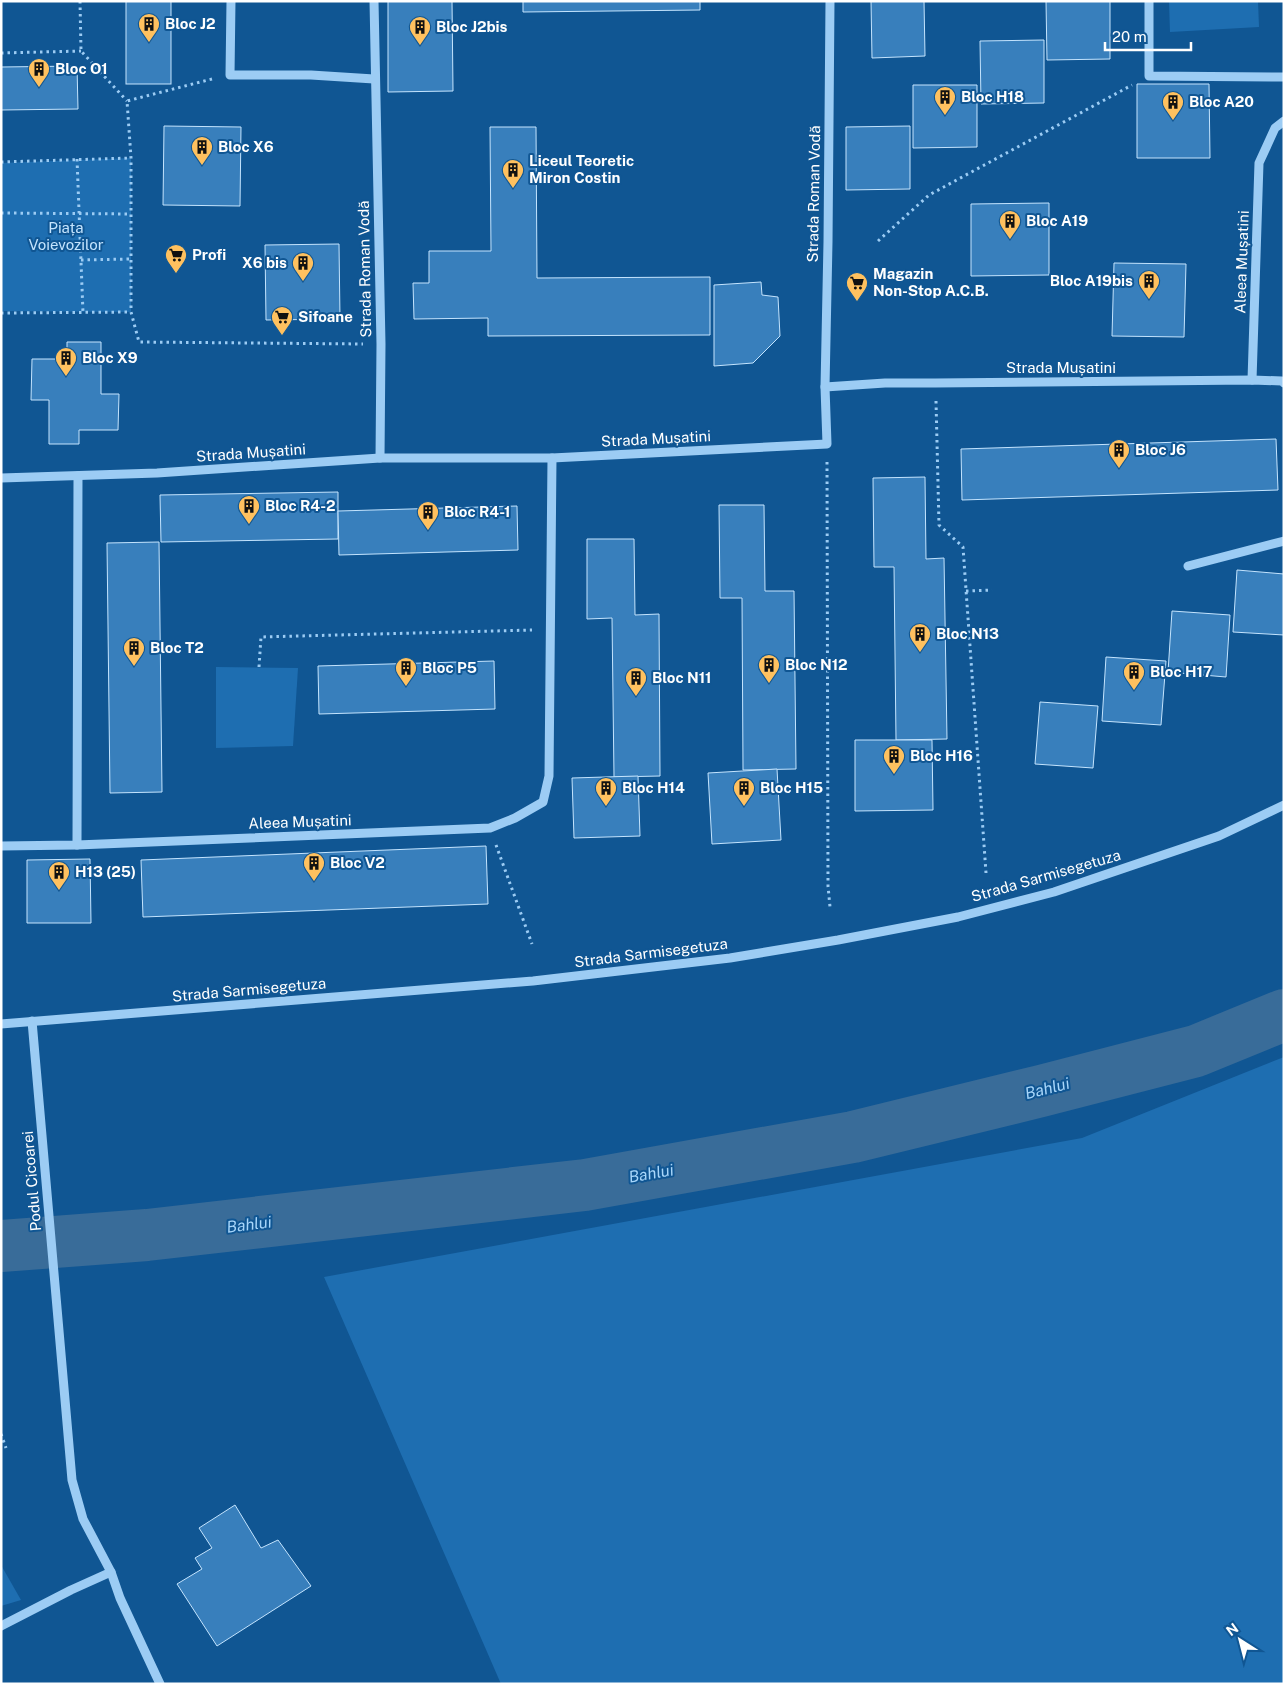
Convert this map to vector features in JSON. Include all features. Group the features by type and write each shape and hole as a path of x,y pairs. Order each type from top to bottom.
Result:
{"street":[{"path":"231,1 230,74 311,74 374,79"},
{"name":"Strada Roman Vodă","path":"374,1 374,79 381,344 380,458"},
{"name":"Strada Roman Vodă","path":"824,387 828,242 830,1"},
{"path":"1148,1 1150,76 1284,77"},
{"name":"Aleea Mușatini","path":"1252,380 1259,163 1275,128 1284,121"},
{"path":"1252,380 1282,381 1284,383"},
{"name":"Strada Mușatini","path":"824,387 885,383 1252,380"},
{"path":"824,387 827,444"},
{"name":"Strada Mușatini","path":"1,478 157,474 380,458 552,458 827,444"},
{"name":"Aleea Mușatini","path":"77,845 490,828 515,818 542,802 549,776 552,458"},
{"path":"1,846 77,845 78,476"},
{"path":"1188,566 1284,541"},
{"name":"Strada Sarmisegetuza","path":"1,1024 533,980 730,958 838,940 958,917 1054,892 1219,836 1284,805"},
{"name":"Podul Cicoarei","path":"32,1021 58,1338 72,1480 83,1518 111,1572 120,1598 160,1684"},
{"path":"1,1626 111,1572"}],"path":[{"path":"80,1 81,51 127,101 132,158 131,312 139,342 381,344"},
{"path":"1,53 81,51"},
{"path":"127,101 230,74"},
{"path":"878,241 929,195 1150,76"},
{"path":"1,162 132,158"},
{"path":"77,159 84,313"},
{"path":"1,214 132,214"},
{"path":"81,260 132,259"},
{"path":"1,313 131,312"},
{"path":"935,383 939,525 963,547 986,873"},
{"path":"827,444 828,876 830,906"},
{"path":"966,591 992,590"},
{"path":"259,667 261,637 550,630"},
{"path":"490,828 532,944"},
{"path":"1,1434 6,1448"}],"green space":[{"path":"1169,1 1258,1 1259,27 1170,32"},
{"name":"Piața Voievozilor","path":"131,158 131,312 1,311 1,163"},
{"path":"216,667 298,668 293,746 216,748"},
{"path":"1284,1057 1284,1684 501,1684 324,1277 1082,1138"},
{"path":"1,1565 21,1600 1,1606"}],"building":[{"name":"Bloc J2","path":"126,1 171,1 171,84 126,84"},
{"name":"Bloc J2bis","path":"388,1 452,1 453,91 388,92"},
{"path":"523,1 700,1 700,10 523,12"},
{"path":"871,1 924,1 925,56 872,58"},
{"name":"Bloc H18","path":"1046,1 1110,1 1110,59 1047,60"},
{"name":"Bloc H18","path":"1044,40 1044,103 981,104 980,41"},
{"name":"Bloc O1","path":"77,66 78,109 1,110 1,67"},
{"name":"Bloc A20","path":"1137,84 1209,84 1210,158 1137,158"},
{"name":"Bloc H18","path":"913,85 977,85 977,147 913,148"},
{"name":"Bloc X6","path":"164,126 241,127 240,206 163,205"},
{"path":"910,126 910,189 846,190 846,127"},
{"name":"Liceul Teoretic Miron Costin","path":"490,127 536,127 537,278 710,277 710,335 488,336 488,318 414,319 413,283 429,283 429,251 491,251"},
{"name":"Bloc A19","path":"1049,203 1049,275 971,276 971,204"},
{"name":"X6 bis","path":"339,244 340,319 266,320 265,245"},
{"name":"Bloc A19bis","path":"1114,263 1186,264 1184,337 1112,336"},
{"path":"761,282 762,295 778,297 780,336 753,363 714,366 714,285"},
{"name":"Bloc X9","path":"67,342 101,342 101,394 119,394 118,430 79,430 79,444 49,444 49,400 31,400 32,359 67,359"},
{"name":"Bloc J6","path":"1276,439 1278,490 962,500 961,449"},
{"name":"Bloc N13","path":"925,477 926,559 944,558 947,739 896,740 894,567 874,567 873,478"},
{"name":"Bloc R4-2","path":"338,492 338,539 161,542 160,495"},
{"name":"Bloc N12","path":"719,505 764,505 765,591 794,591 796,769 743,770 742,598 720,598"},
{"name":"Bloc R4-1","path":"517,506 518,550 339,555 338,511"},
{"name":"Bloc N11","path":"587,539 634,539 635,615 659,614 660,776 614,777 612,618 587,619"},
{"name":"Bloc T2","path":"159,542 162,792 110,793 107,543"},
{"name":"Bloc H17","path":"1237,570 1284,574 1284,635 1233,632"},
{"name":"Bloc H17","path":"1172,611 1230,615 1226,677 1168,672"},
{"name":"Bloc H17","path":"1106,657 1166,661 1161,725 1102,721"},
{"name":"Bloc P5","path":"494,661 495,709 319,714 318,666"},
{"path":"1040,702 1098,706 1093,768 1035,764"},
{"name":"Bloc H16","path":"855,740 932,740 933,810 855,811"},
{"name":"Bloc H15","path":"777,769 781,840 712,844 708,773"},
{"name":"Bloc H14","path":"638,776 640,836 574,838 572,778"},
{"name":"Bloc V2","path":"486,846 488,904 143,917 141,860"},
{"name":"H13 (25)","path":"90,859 91,923 27,923 27,860"},
{"path":"235,1505 261,1548 278,1540 311,1586 217,1646 177,1584 202,1569 195,1558 212,1548 199,1528"}],"waterway":[{"name":"Bahlui","path":"1,1246 147,1235 585,1185 853,1137 1196,1051 1284,1015"}],"place":[{"name":"Bloc J2","path":"149,43"},
{"name":"Bloc J2bis","path":"420,46"},
{"name":"Bloc O1","path":"39,88"},
{"name":"Bloc H18","path":"945,116"},
{"name":"Bloc A20","path":"1173,121"},
{"name":"Bloc X6","path":"202,166"},
{"name":"Liceul Teoretic Miron Costin","path":"513,189"},
{"name":"Bloc A19","path":"1010,240"},
{"name":"Profi","path":"176,274"},
{"name":"X6 bis","path":"303,282"},
{"name":"Bloc A19bis","path":"1149,300"},
{"name":"Magazin Non-Stop A.C.B.","path":"857,302"},
{"name":"Sifoane","path":"282,336"},
{"name":"Bloc X9","path":"66,377"},
{"name":"Bloc J6","path":"1119,469"},
{"name":"Bloc R4-2","path":"249,525"},
{"name":"Bloc R4-1","path":"428,531"},
{"name":"Bloc N13","path":"920,653"},
{"name":"Bloc T2","path":"134,667"},
{"name":"Bloc N12","path":"769,684"},
{"name":"Bloc P5","path":"406,687"},
{"name":"Bloc H17","path":"1134,691"},
{"name":"Bloc N11","path":"636,697"},
{"name":"Bloc H16","path":"894,775"},
{"name":"Bloc H14","path":"606,807"},
{"name":"Bloc H15","path":"744,807"},
{"name":"Bloc V2","path":"314,882"},
{"name":"H13 (25)","path":"59,891"}]}
